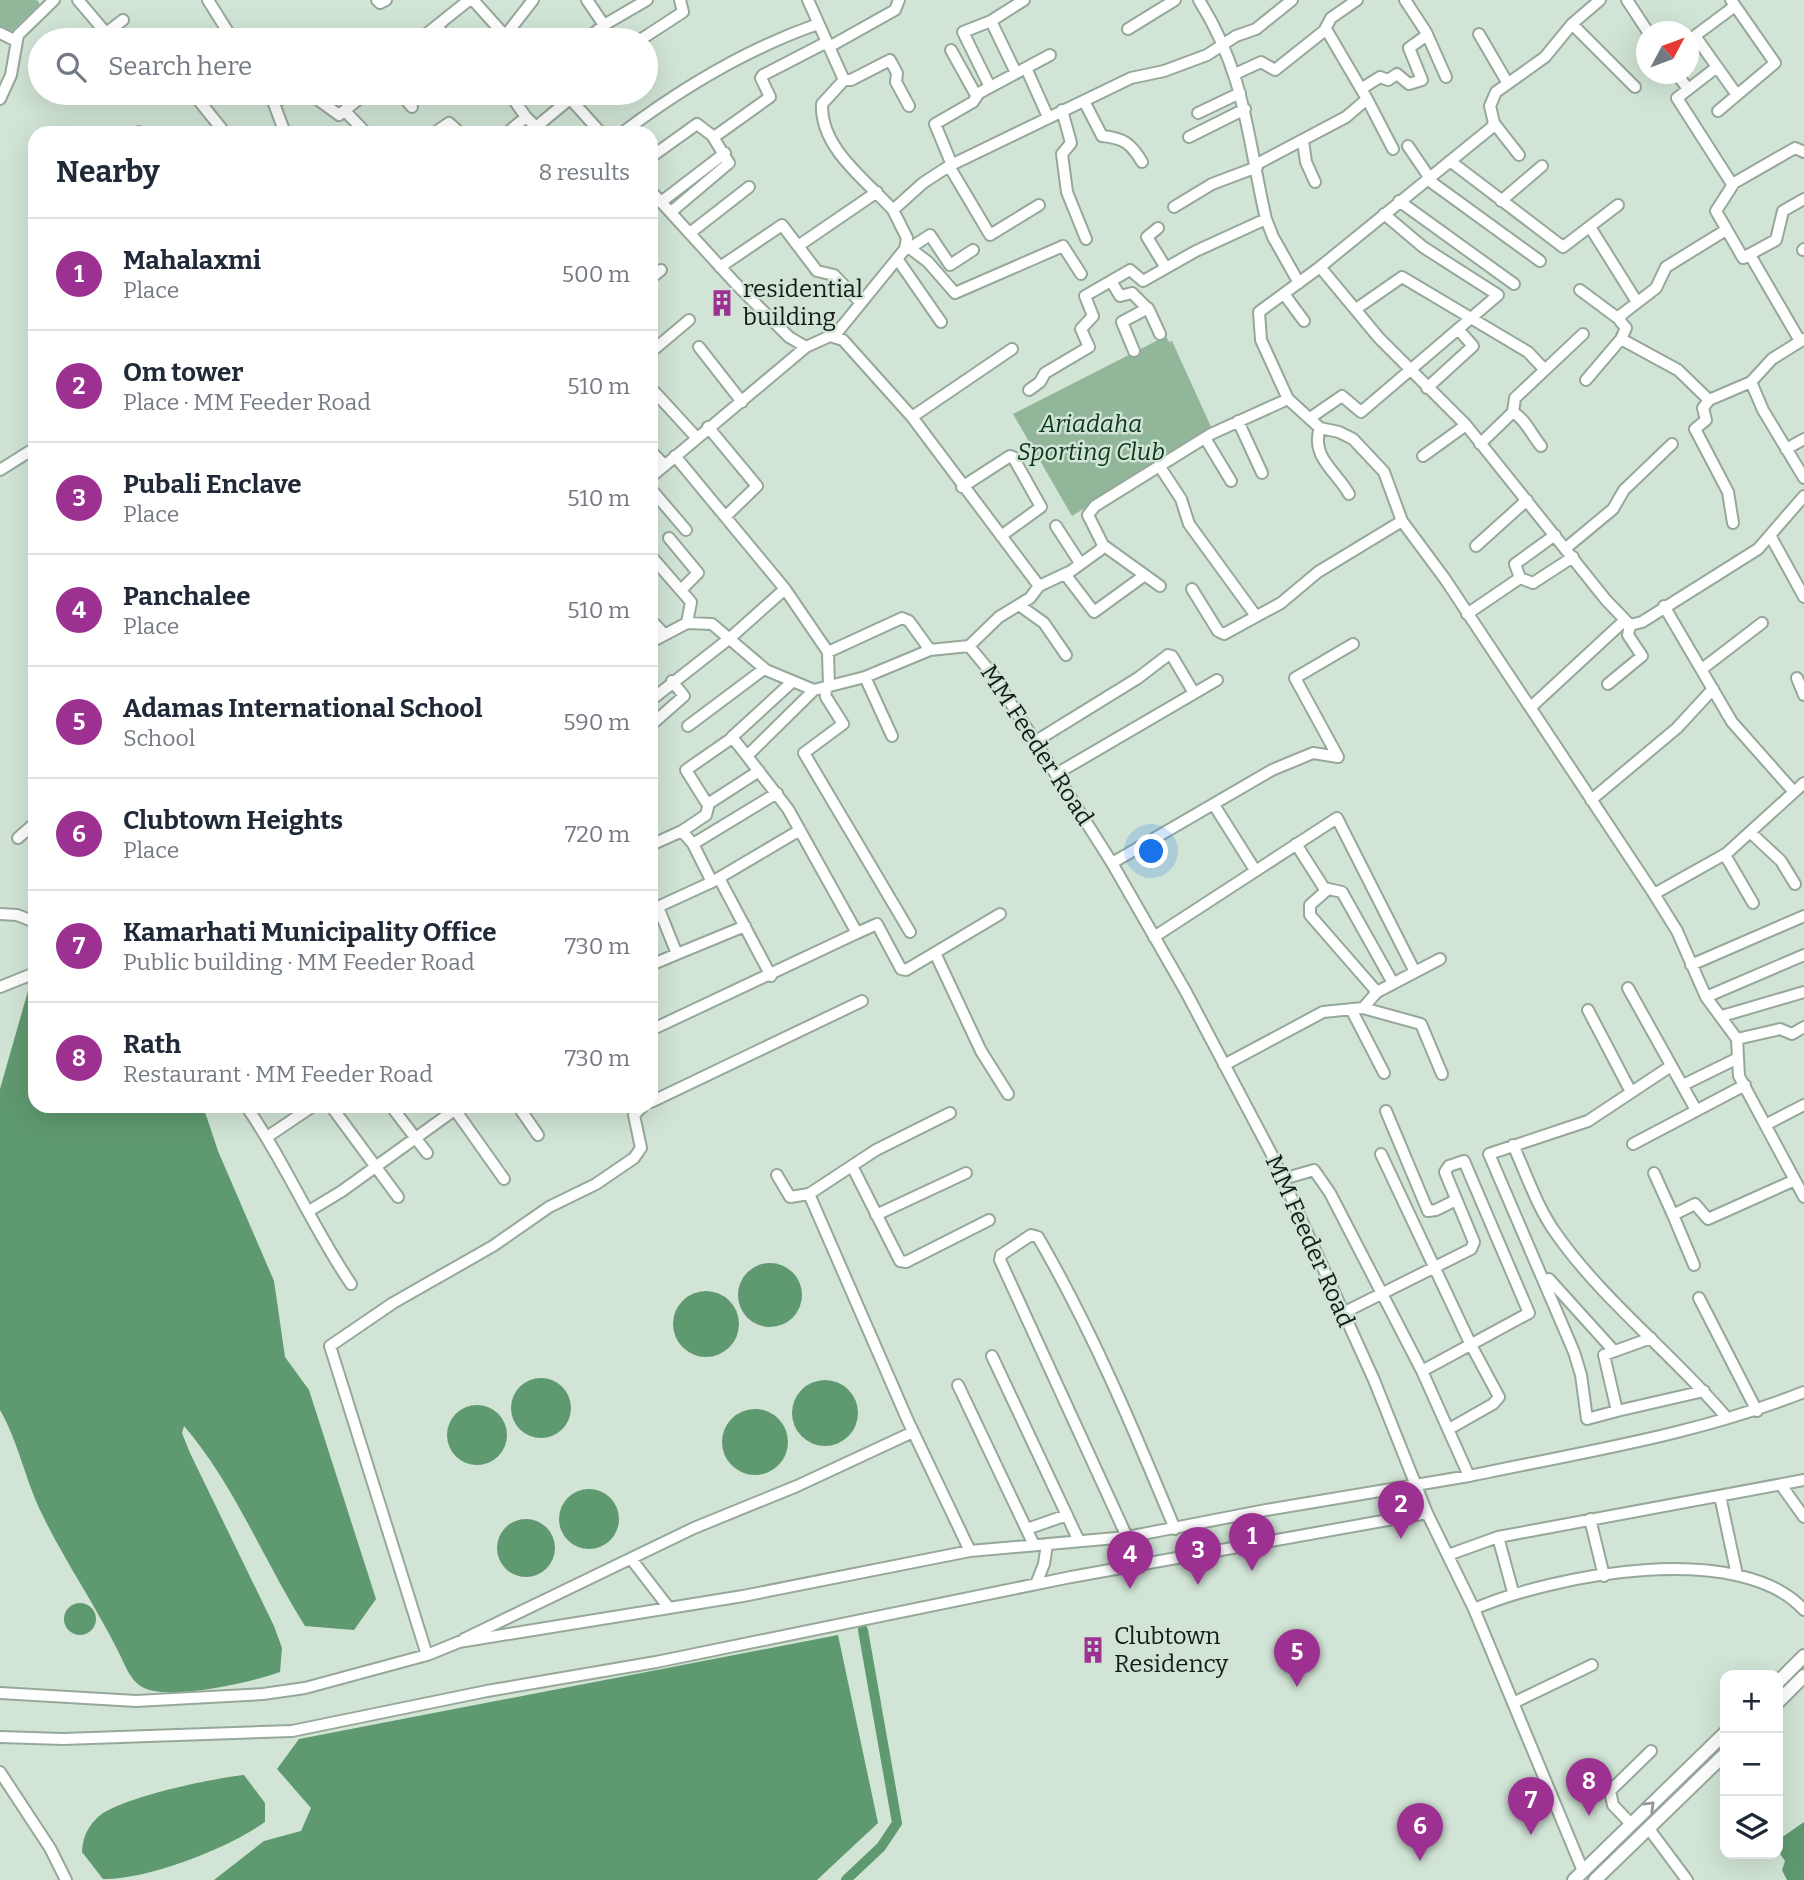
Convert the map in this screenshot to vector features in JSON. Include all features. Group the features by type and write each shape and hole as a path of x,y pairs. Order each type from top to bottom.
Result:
{"main road":[{"path":"1783,1677 1804,1656"},
{"path":"1783,1697 1804,1676"},
{"path":"1586,1878 1631,1824 1720,1738"},
{"path":"1586,1878 1649,1829 1720,1759"}],"street":[{"path":"28,28 54,0"},
{"path":"78,0 102,28"},
{"path":"377,0 380,4 386,0"},
{"path":"435,28 471,0 498,28"},
{"path":"514,28 533,0"},
{"path":"587,0 604,25"},
{"path":"600,28 647,0"},
{"path":"658,28 682,12 680,0"},
{"path":"808,0 844,80"},
{"path":"713,137 770,97 761,78 763,75 895,10 899,0"},
{"path":"990,87 963,34 971,27 990,21 1024,0"},
{"path":"1129,29 1175,0"},
{"path":"1199,0 1225,45 1235,74 1257,166 1266,219 1299,283"},
{"path":"893,210 923,183 951,166 1131,78 1169,69 1225,45 1236,36 1256,29 1292,0"},
{"path":"1235,74 1261,62 1275,70 1326,29 1331,18 1357,0"},
{"path":"1405,0 1427,35 1446,77"},
{"path":"1519,155 1494,123 1491,102 1507,82 1545,57 1572,24 1600,0"},
{"path":"1627,0 1641,21"},
{"path":"211,1 226,28"},
{"path":"1699,33 1733,3 1775,62 1717,111"},
{"path":"113,28 123,20"},
{"path":"990,21 1048,117"},
{"path":"631,126 719,67 774,39 818,24"},
{"path":"1572,24 1635,87"},
{"path":"0,99 11,75 16,41 28,28"},
{"path":"1326,29 1393,149"},
{"path":"0,33 16,41"},
{"path":"1479,34 1507,82"},
{"path":"1174,208 1212,184 1257,166 1346,117 1380,77 1388,80 1396,74 1409,84 1422,80 1409,48 1427,35"},
{"path":"1699,47 1717,66 1737,95"},
{"path":"951,50 976,95"},
{"path":"1039,205 990,235 951,166 935,124 974,102 976,95 1050,55"},
{"path":"909,106 895,81 897,73 890,60 851,80 844,80 822,104 822,114 828,133 853,171 893,210 905,231 909,247 928,262 955,293 1063,246 1081,274"},
{"path":"1717,66 1678,97 1678,101 1732,184"},
{"path":"1684,84 1688,89"},
{"path":"1199,113 1240,93"},
{"path":"1084,101 1102,136 1117,137 1128,142 1142,162"},
{"path":"202,105 219,126"},
{"path":"275,105 282,126"},
{"path":"325,105 338,115 353,105"},
{"path":"518,105 535,126"},
{"path":"537,126 559,105"},
{"path":"575,105 592,126"},
{"path":"1062,110 1071,143 1062,154 1067,192 1086,239"},
{"path":"1189,137 1245,110"},
{"path":"346,112 359,126"},
{"path":"516,126 526,117"},
{"path":"1494,123 1320,267 1259,312 1257,318 1263,345 1288,399 1320,428 1346,435 1371,454 1388,479 1402,521 1531,707 1654,894 1677,931 1706,997 1737,1039 1740,1047 1736,1059 1739,1076 1804,1197"},
{"path":"658,152 696,124 701,125 713,137 730,161 670,212"},
{"path":"1303,141 1306,162 1315,182"},
{"path":"1408,146 1428,178 1540,261"},
{"path":"1804,152 1795,148 1732,184 1716,209 1741,257 1750,255 1776,240 1783,211 1804,199"},
{"path":"661,202 724,153"},
{"path":"1450,161 1563,247 1618,205"},
{"path":"1502,201 1542,166"},
{"path":"690,233 749,187"},
{"path":"798,246 877,192"},
{"path":"658,199 789,337 806,347"},
{"path":"1399,201 1514,284"},
{"path":"1310,418 1342,396 1361,412 1497,294 1423,247 1384,214"},
{"path":"1029,390 1040,382 1045,373 1089,347 1081,328 1093,318 1084,297 1130,270 1143,281 1196,251 1266,219"},
{"path":"720,267 779,225 817,271 832,274 860,302"},
{"path":"1590,227 1637,302"},
{"path":"1158,229 1147,237 1166,268"},
{"path":"1619,319 1656,288 1666,267 1726,230"},
{"path":"658,471 806,347 835,335 860,302 909,247 930,235 950,265 973,250"},
{"path":"1733,523 1728,492 1695,429 1706,419 1702,409 1709,400 1751,382 1770,361 1802,340 1750,255"},
{"path":"898,261 941,322"},
{"path":"1320,267 1409,370 1466,425 1627,623 1628,635 1642,656 1608,684"},
{"path":"1356,309 1402,277 1528,352 1545,370"},
{"path":"1111,281 1120,296 1132,293 1148,308 1160,334"},
{"path":"1580,290 1619,319 1626,328 1621,339 1586,380"},
{"path":"1284,294 1304,321"},
{"path":"1134,351 1122,323 1148,308"},
{"path":"658,346 689,320"},
{"path":"1427,388 1473,346 1458,329"},
{"path":"1480,444 1513,412 1515,398 1583,334"},
{"path":"835,335 844,340 912,417 1039,586"},
{"path":"1621,339 1678,370 1709,400"},
{"path":"699,347 742,402"},
{"path":"912,417 1012,349"},
{"path":"1751,382 1804,478"},
{"path":"658,396 696,437"},
{"path":"1160,586 1103,545 1088,512 1205,438 1288,399"},
{"path":"1513,412 1525,420 1530,433 1541,446"},
{"path":"1238,421 1262,473"},
{"path":"1423,456 1466,425"},
{"path":"708,427 757,485 727,516"},
{"path":"1320,428 1315,440 1323,460 1349,494"},
{"path":"1205,438 1231,481"},
{"path":"1786,449 1804,439"},
{"path":"1520,578 1534,583 1614,509 1626,488 1672,444"},
{"path":"0,470 28,452"},
{"path":"658,637 687,623 712,624 764,669 792,682 820,689 829,687 828,652 785,589 727,516 674,456"},
{"path":"962,487 1010,456 1013,457 1041,507 1001,537"},
{"path":"658,459 664,465"},
{"path":"1160,467 1181,499 1186,520 1256,616"},
{"path":"1531,707 1627,623 1642,622 1664,606 1727,571 1771,537 1804,496"},
{"path":"658,497 686,530"},
{"path":"1476,546 1527,500"},
{"path":"1192,589 1221,634 1281,603 1318,572 1402,521"},
{"path":"1056,526 1080,563"},
{"path":"1520,578 1515,564 1555,534"},
{"path":"1771,537 1795,576 1804,597"},
{"path":"669,538 698,573 681,590"},
{"path":"747,756 820,689 864,677 930,650 969,646 999,617 1019,605 1039,586 1065,574 1103,545"},
{"path":"658,564 691,602 687,623"},
{"path":"1795,576 1804,568"},
{"path":"1065,574 1094,612 1144,575"},
{"path":"1467,614 1520,578"},
{"path":"658,694 730,638 785,589"},
{"path":"1019,605 1044,623 1066,655"},
{"path":"1664,606 1732,722 1794,792"},
{"path":"828,652 902,618 909,621 930,650"},
{"path":"1702,669 1762,623"},
{"path":"658,628 663,634"},
{"path":"1112,863 1272,770 1313,753 1338,757 1295,678 1353,645"},
{"name":"MM Feeder Road","path":"969,646 984,662 1112,863 1224,1065 1283,1179 1427,1513 1474,1609 1586,1878"},
{"path":"1036,741 1139,678 1168,655 1172,656 1194,693"},
{"path":"688,726 764,669"},
{"path":"864,677 892,736"},
{"path":"1797,678 1804,695"},
{"path":"1056,774 1217,680"},
{"path":"658,720 684,696 672,681"},
{"path":"709,803 686,770 732,738 792,682"},
{"path":"820,689 843,725 804,753 911,932"},
{"path":"1591,800 1677,728 1713,689"},
{"path":"732,738 777,793 857,933"},
{"path":"658,842 682,831 706,815 709,803 759,771"},
{"path":"1654,894 1725,855 1804,783"},
{"path":"693,844 777,793"},
{"path":"1214,805 1255,870"},
{"path":"1154,937 1334,819 1339,821 1415,972"},
{"path":"18,838 28,829"},
{"path":"658,907 715,880 800,830"},
{"path":"682,831 745,926 771,976"},
{"path":"1751,833 1781,860 1795,884"},
{"path":"1296,844 1327,890"},
{"path":"1725,855 1753,903"},
{"path":"1377,992 1310,915 1310,905 1327,890 1337,889 1342,892 1393,983"},
{"path":"0,914 17,915 28,919"},
{"path":"658,1027 877,925 904,970 1000,914"},
{"path":"1691,965 1804,916"},
{"path":"658,917 677,954"},
{"path":"658,962 745,926"},
{"path":"935,953 981,1051 1008,1094"},
{"path":"1706,997 1804,955"},
{"path":"1357,1008 1377,992 1440,959"},
{"path":"0,987 28,976"},
{"path":"1628,988 1696,1110"},
{"path":"1722,1016 1804,992"},
{"path":"658,1099 862,1001"},
{"path":"1357,1008 1384,1073"},
{"path":"1224,1065 1313,1017 1357,1008 1421,1024 1442,1074"},
{"path":"1588,1010 1631,1092"},
{"path":"1737,1039 1780,1029 1792,1034 1804,1027"},
{"path":"1683,1085 1736,1059"},
{"path":"1671,1066 1580,1125 1489,1153 1574,1352 1581,1375 1587,1419 1704,1391"},
{"path":"1633,1144 1745,1085"},
{"path":"1767,1124 1804,1105"},
{"path":"1386,1111 1428,1211 1456,1200"},
{"path":"778,1175 790,1196 809,1194 852,1166 950,1112"},
{"path":"251,1113 309,1210 327,1248 351,1284"},
{"path":"267,1137 303,1113"},
{"path":"336,1113 398,1197"},
{"path":"396,1113 426,1153"},
{"path":"309,1210 374,1168 448,1113"},
{"path":"460,1113 504,1179"},
{"path":"523,1113 538,1135"},
{"path":"427,1655 330,1346 393,1303 494,1246 526,1221 596,1184 634,1158 641,1148 634,1115 636,1113"},
{"path":"1513,1144 1554,1231 1727,1418"},
{"path":"1381,1154 1498,1399 1449,1429"},
{"path":"1343,1313 1474,1246 1446,1169 1464,1161 1529,1312 1526,1317 1422,1371"},
{"path":"852,1166 895,1256 906,1262 989,1220"},
{"path":"1283,1179 1310,1169 1317,1172 1422,1371 1469,1476"},
{"path":"876,1215 966,1173"},
{"path":"1654,1173 1693,1265"},
{"path":"1673,1215 1697,1204 1708,1219 1795,1180"},
{"path":"809,1194 913,1432 970,1551"},
{"path":"1127,1537 1000,1260 1001,1255 1031,1235 1038,1237 1073,1301 1126,1412 1175,1529"},
{"path":"1549,1279 1614,1351"},
{"path":"1699,1298 1757,1411"},
{"path":"1617,1411 1604,1355 1651,1338"},
{"path":"992,1356 1079,1541"},
{"path":"958,1385 1034,1545"},
{"path":"459,1642 669,1608 970,1551 1127,1537 1266,1510 1469,1476 1665,1436 1757,1411 1804,1392"},
{"path":"0,1693 136,1701 263,1694 305,1688 427,1655 632,1560 694,1528 797,1486 913,1432"},
{"path":"1448,1555 1498,1538 1590,1518 1804,1480"},
{"path":"1781,1485 1804,1517"},
{"path":"1720,1496 1737,1575"},
{"path":"0,1737 63,1739 292,1731 487,1691 669,1659 1036,1584 1427,1513"},
{"path":"1027,1530 1067,1515"},
{"path":"1590,1518 1604,1576"},
{"path":"1498,1538 1513,1592"},
{"path":"1036,1584 1044,1564 1047,1544"},
{"path":"632,1560 669,1608"},
{"path":"1474,1609 1513,1592 1604,1576 1682,1568 1737,1575 1770,1584 1793,1597 1804,1610"},
{"path":"1513,1703 1592,1665"},
{"path":"1631,1824 1613,1805 1610,1791 1651,1751"},
{"path":"0,1772 50,1847 66,1880"},
{"path":"1649,1829 1686,1880"}],"green space":[{"path":"0,0 37,0 40,4 11,32 0,29"},
{"name":"Ariadaha Sporting Club","path":"1166,336 1169,342 1172,341 1212,429 1072,516 1013,414"}],"shaded area":[{"path":"28,991 28,1113 205,1113 218,1151 274,1281 285,1357 309,1390 376,1599 354,1630 305,1626 218,1473 184,1426 182,1433 190,1453 274,1626 282,1648 280,1672 212,1689 173,1692 144,1688 128,1671 42,1514 0,1410 0,1089"},
{"path":"764,1263 776,1263 793,1272 800,1283 800,1307 793,1318 776,1327 764,1327 752,1322 743,1313 738,1301 738,1289 743,1277 752,1268"},
{"path":"706,1291 729,1301 739,1324 729,1347 706,1357 683,1347 673,1324 683,1301"},
{"path":"535,1378 547,1378 563,1386 569,1396 569,1420 563,1430 547,1438 535,1438 519,1430 511,1414 511,1402 519,1386"},
{"path":"825,1380 838,1382 848,1390 856,1400 856,1426 848,1436 838,1444 825,1446 812,1444 802,1436 794,1426 792,1413 794,1400 802,1390 812,1382"},
{"path":"471,1405 483,1405 502,1418 507,1435 505,1447 494,1460 483,1465 471,1465 452,1452 447,1441 447,1429 460,1410"},
{"path":"755,1409 768,1412 778,1419 785,1429 788,1442 785,1455 778,1465 768,1472 755,1475 742,1472 732,1465 725,1455 722,1442 725,1429 732,1419 742,1412"},
{"path":"583,1489 595,1489 614,1502 619,1519 617,1531 606,1544 595,1549 583,1549 564,1536 559,1525 559,1513 572,1494"},
{"path":"520,1519 532,1519 547,1527 555,1542 555,1554 547,1569 532,1577 520,1577 505,1569 497,1554 497,1542 505,1527"},
{"path":"80,1603 91,1608 96,1619 91,1630 80,1635 69,1630 64,1619 69,1608"},
{"path":"838,1635 878,1823 817,1880 214,1880 264,1841 301,1831 311,1808 277,1769 299,1739"},
{"path":"244,1775 265,1803 265,1822 210,1852 142,1874 103,1879 82,1852 84,1838 97,1818 124,1803 167,1790"},
{"path":"1804,1822 1804,1880 1787,1880 1782,1870 1785,1861 1783,1837"}],"waterway":[{"path":"846,1880 881,1847 897,1823 863,1630"}],"place":[{"name":"residential building","path":"722,303"},
{"name":"Om tower","path":"1401,1539"},
{"name":"Mahalaxmi","path":"1252,1571"},
{"name":"Pubali Enclave","path":"1198,1585"},
{"name":"Panchalee","path":"1130,1589"},
{"name":"Clubtown Residency","path":"1093,1650"},
{"name":"Adamas International School","path":"1297,1687"},
{"name":"Rath","path":"1589,1816"},
{"name":"Kamarhati Municipality Office","path":"1531,1835"},
{"name":"Clubtown Heights","path":"1420,1861"}]}
